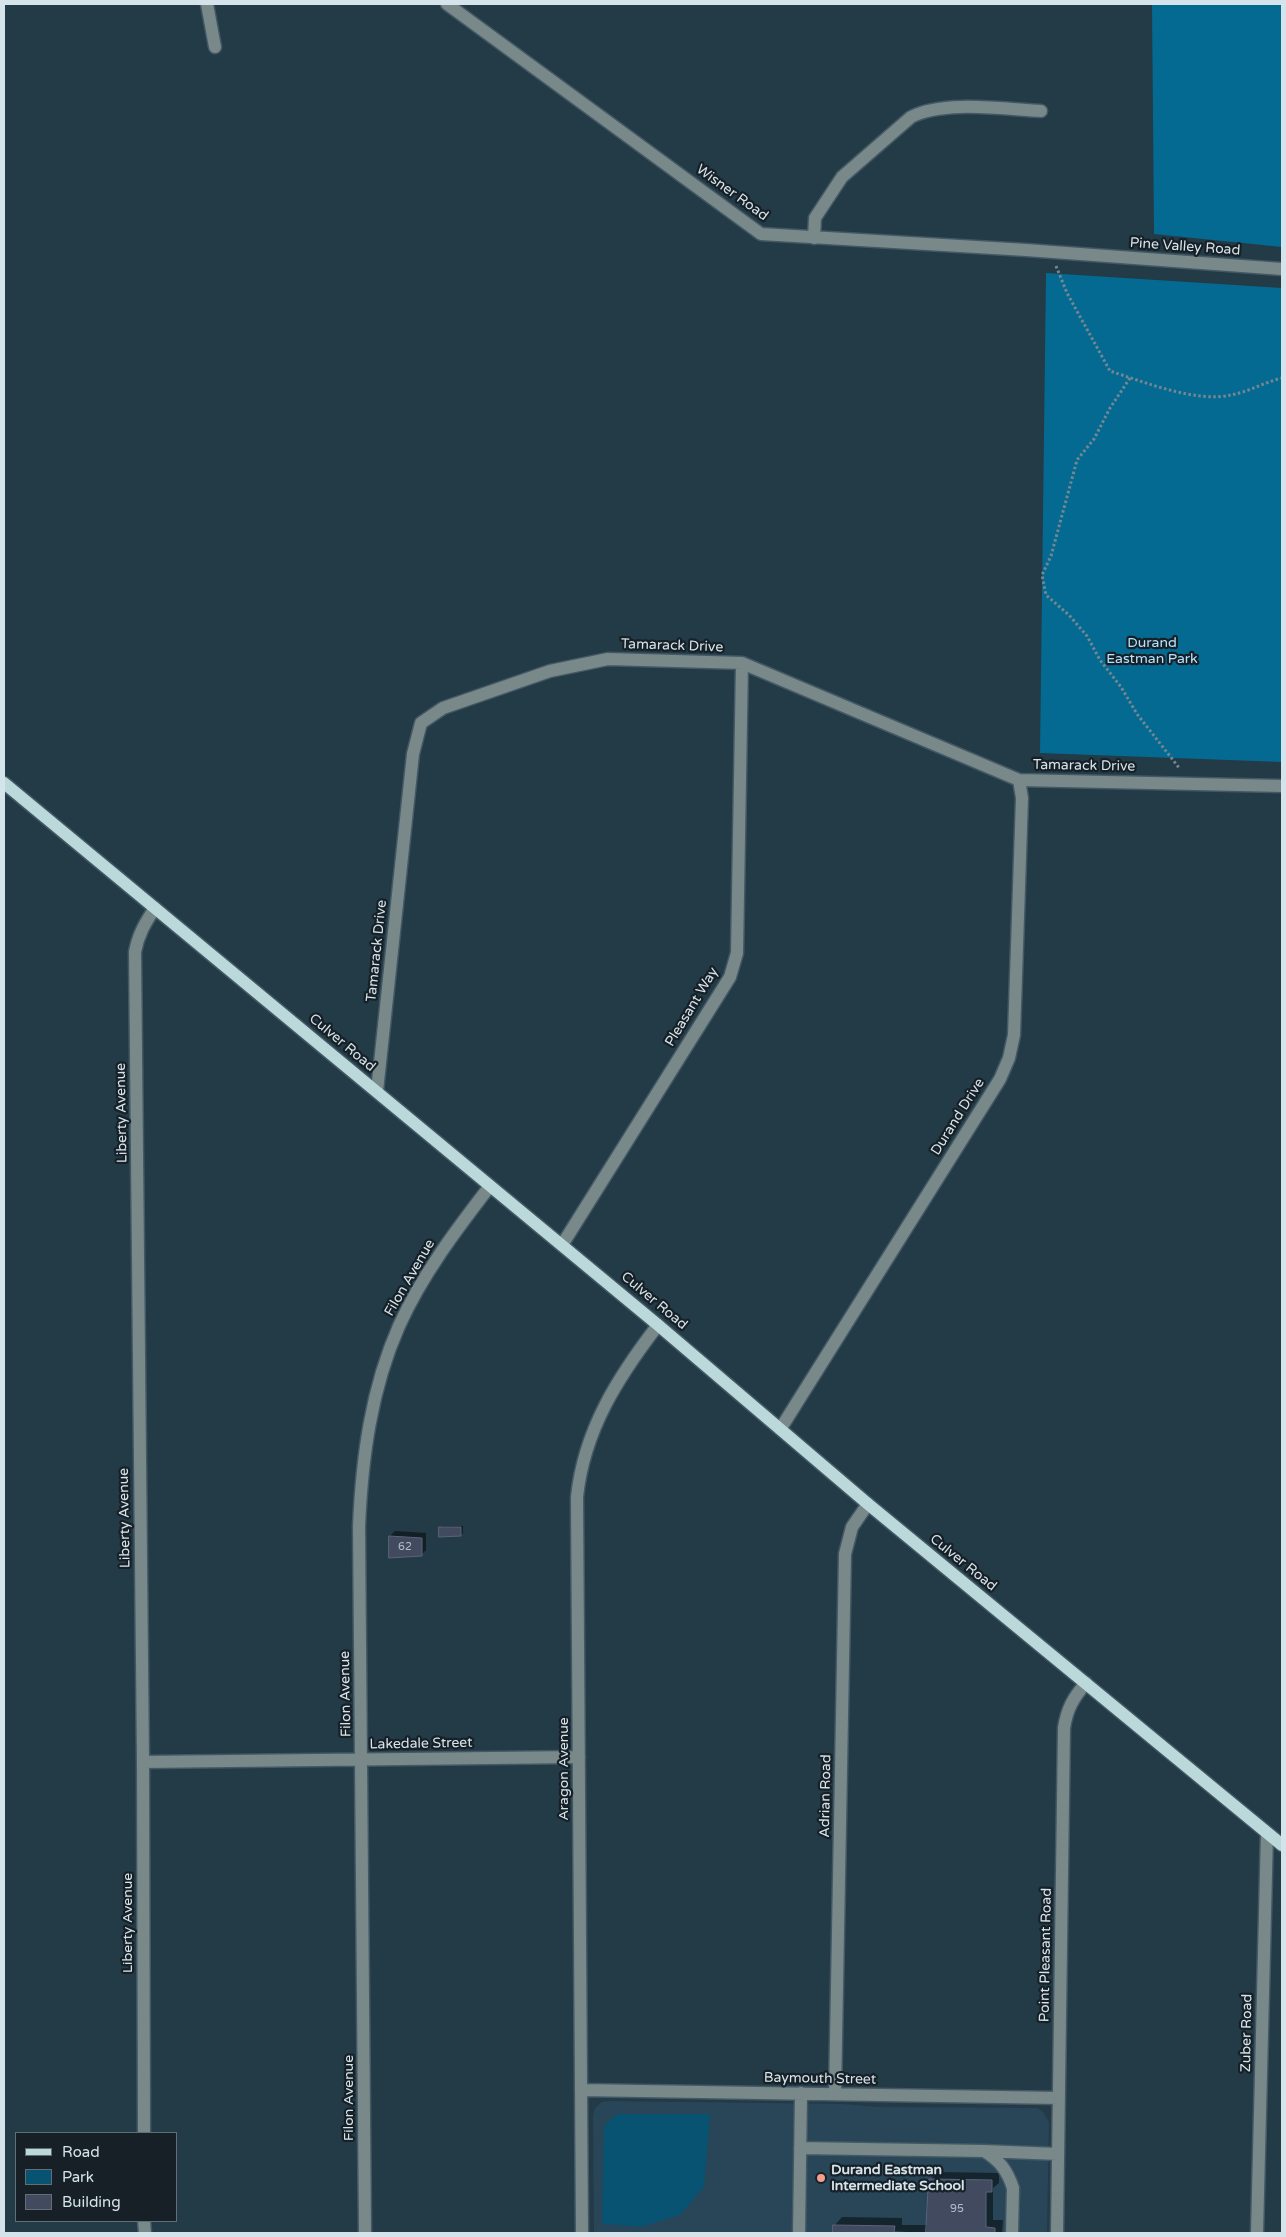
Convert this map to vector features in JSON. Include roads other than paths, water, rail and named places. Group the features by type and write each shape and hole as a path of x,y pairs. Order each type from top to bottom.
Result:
{"main road":[{"name":"Culver Road","path":"4,783 658,1325 868,1504 1282,1845"}],"street":[{"path":"207,4 215,47"},
{"name":"Wisner Road","path":"447,4 761,234 1085,254"},
{"path":"814,238 815,218 842,177 900,125 916,115 945,107 1041,111"},
{"name":"Pine Valley Road","path":"1085,254 1282,269"},
{"name":"Tamarack Drive","path":"377,1091 413,754 421,723 443,708 550,671 608,659 742,663 1019,780 1282,786"},
{"name":"Pleasant Way","path":"562,1245 730,977 734,965 737,953 742,663"},
{"name":"Durand Drive","path":"781,1428 1000,1079 1009,1058 1014,1036 1015,1016 1022,798 1019,780"},
{"name":"Liberty Avenue","path":"144,2132 143,1762 135,952 138,938 155,908"},
{"name":"Filon Avenue","path":"365,2233 359,1526 361,1487 374,1401 399,1326 415,1295 458,1227 490,1186"},
{"name":"Aragon Avenue","path":"582,2233 577,1497 584,1456 602,1411 632,1360 658,1325"},
{"name":"Adrian Road","path":"835,2094 845,1554 852,1527 868,1504"},
{"name":"Point Pleasant Road","path":"1057,2233 1064,1728 1067,1710 1074,1697 1086,1683"},
{"name":"Lakedale Street","path":"143,1762 579,1757"},
{"name":"Zuber Road","path":"1257,2233 1267,1833"},
{"name":"Baymouth Street","path":"581,2090 1059,2098"},
{"path":"799,2233 801,2094"},
{"path":"800,2148 1058,2154"},
{"path":"984,2151 996,2158 1007,2171 1013,2188 1012,2233"}],"place":[{"name":"Durand Eastman Intermediate School","path":"821,2178"}],"park label":[{"name":"Durand Eastman Park","path":"1152,652"}]}
